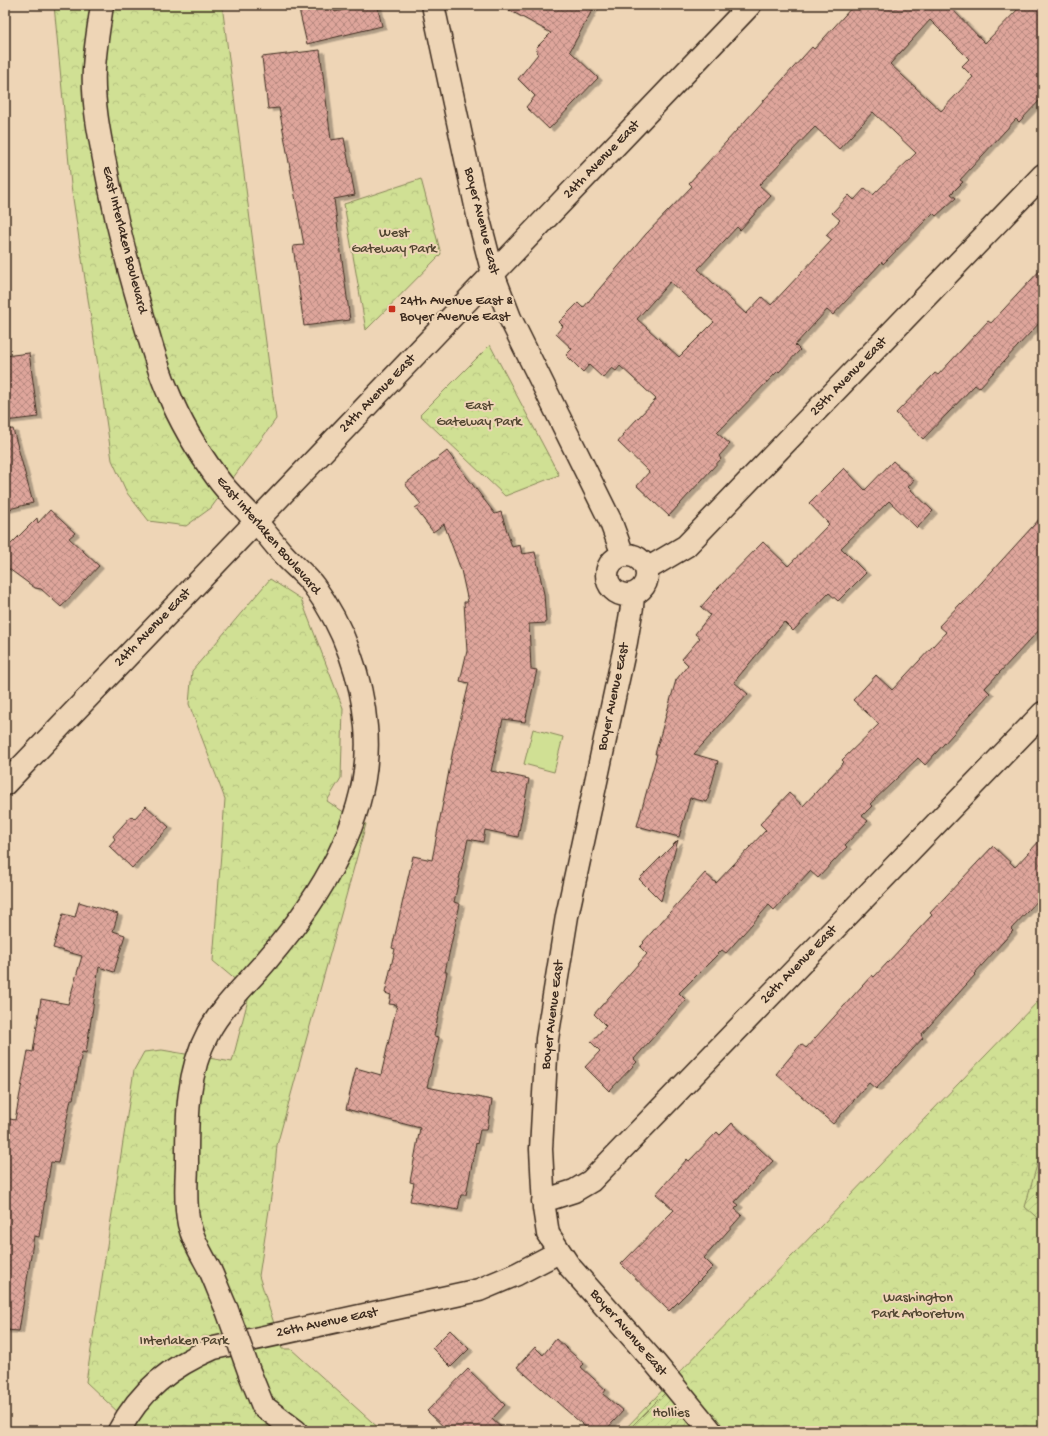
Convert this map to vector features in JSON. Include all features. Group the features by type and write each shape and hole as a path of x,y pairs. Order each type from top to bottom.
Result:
{"street":[{"name":"East Interlaken Boulevard","path":"102,5 93,71 96,108 103,155 114,209 158,368 178,415 219,481 284,554 314,585 338,626 354,666 362,694 367,751 363,783 356,811 344,842 307,909 294,928 267,961 220,1013 207,1035 193,1072 187,1120 186,1201 189,1225 198,1249 211,1272 227,1310 263,1406 296,1431"},
{"name":"Boyer Avenue East","path":"432,5 479,220 493,274 510,318 610,520 623,555"},
{"name":"24th Avenue East","path":"5,784 255,520 750,5"},
{"name":"25th Avenue East","path":"647,569 686,546 1043,175"},
{"path":"623,555 632,555 638,558 644,563 647,569 648,576 642,590 632,595 617,593 608,584 606,577 609,565 613,560 623,555"},
{"name":"Boyer Avenue East","path":"632,595 632,607 626,642 567,916 547,1039 541,1148 543,1201 548,1234 559,1252 570,1267 655,1363 711,1431"},
{"name":"26th Avenue East","path":"543,1201 574,1191 591,1181 1043,713"},
{"name":"26th Avenue East","path":"119,1431 125,1418 139,1400 155,1384 173,1369 193,1357 214,1348 479,1290 517,1274 559,1252"}],"green space":[{"path":"54,5 222,5 276,419 211,508 186,526 149,521 127,493 112,460 71,185"},
{"name":"West Gateway Park","path":"421,179 441,254 366,330 344,204"},
{"name":"East Gateway Park","path":"490,345 559,475 505,496 420,415"},
{"name":"Interlaken Park","path":"270,579 301,599 343,708 341,778 327,801 359,822 366,824 277,1145 274,1177 259,1276 282,1349 291,1349 382,1431 138,1431 86,1382 134,1070 144,1052 162,1050 232,1062 250,992 213,961 225,799 189,704 192,671"},
{"path":"533,729 563,737 554,772 524,764"},
{"name":"Washington Park Arboretum","path":"1043,996 1043,1431 623,1431"},
{"path":"1043,1144 1043,1223 1025,1207"},
{"name":"Hollies","path":"671,1387 710,1431 627,1431"}],"building":[{"path":"298,5 333,5 335,12 364,5 377,5 382,26 307,44"},
{"path":"500,5 595,5 570,51 598,78 549,129 526,107 535,96 518,79 538,54 536,48 551,33"},
{"path":"854,5 948,5 985,43 1022,5 1043,5 1043,97 1019,122 1016,119 960,180 963,182 951,194 956,198 936,216 933,213 883,264 882,262 833,315 827,310 795,345 800,350 717,433 730,444 719,456 721,459 669,516 637,486 649,472 618,442 623,436 622,435 656,399 620,366 616,371 612,368 603,378 589,365 583,372 566,355 572,349 556,334 563,326 559,322 578,303 583,308 646,234 692,186 689,183 812,47 814,49","holes":["930,20 969,59 962,66 973,77 941,111 890,64","873,112 916,153 873,195 865,188 854,200 849,195 832,213 840,220 826,235 832,240 771,305 762,297 746,314 698,269 737,227 740,230 771,196 759,185 815,127 839,149","670,282 714,322 679,357 637,319"]},
{"path":"320,50 331,140 344,138 355,195 334,199 350,320 304,326 293,246 304,245 279,108 268,109 262,57"},
{"path":"1043,267 1043,319 979,388 975,385 923,439 896,413 935,373 938,375 988,321 991,323"},
{"path":"29,353 38,417 5,421 5,356"},
{"path":"13,429 33,503 5,510 5,430"},
{"path":"447,451 495,514 501,512 512,547 520,545 522,554 535,552 544,594 546,623 529,624 531,669 537,670 525,722 503,719 491,771 529,779 518,837 485,830 483,842 468,839 454,902 460,904 445,972 447,972 434,1036 439,1037 427,1087 492,1100 487,1130 480,1130 466,1195 461,1195 458,1210 410,1201 414,1183 410,1182 420,1128 346,1109 356,1068 381,1075 397,1005 389,1004 391,995 385,993 395,949 392,948 413,856 432,860 453,750 469,683 460,681 467,651 464,602 468,602 461,570 444,524 433,532 415,508 421,504 405,484"},
{"path":"893,461 914,480 908,487 933,511 917,528 889,501 841,548 866,573 838,601 829,593 793,631 784,622 734,682 748,694 694,754 718,761 707,802 690,798 679,837 637,826 676,680 688,665 682,659 700,638 695,634 710,615 701,607 763,542 788,566 829,524 809,503 844,468 865,490"},
{"path":"50,510 75,533 69,538 99,566 61,607 41,589 35,588 5,566 5,550 37,518 38,523"},
{"path":"1043,515 1043,626 985,688 990,693 925,765 918,758 870,804 872,806 862,816 868,821 845,845 847,847 818,878 810,871 774,910 769,905 726,953 722,950 679,993 686,1000 634,1059 637,1062 609,1091 585,1067 600,1051 591,1042 606,1026 594,1014 647,954 640,947 644,943 643,942 705,873 716,883 766,830 760,824 789,793 803,806 844,762 842,760 879,724 853,700 876,675 892,690 946,632 939,626 961,603 962,604"},
{"path":"146,806 169,827 132,868 109,846 115,839 113,836 131,816 134,819"},
{"path":"1043,837 1043,895 1011,929 1013,931 921,1035 923,1038 876,1089 869,1083 833,1124 776,1074 801,1044 806,1048 872,975 874,977 932,915 930,913 993,846 1015,867"},
{"path":"678,840 661,901 639,879"},
{"path":"79,902 118,914 113,931 125,935 114,972 99,967 86,1053 82,1052 58,1163 51,1162 39,1237 34,1236 19,1331 5,1330 5,1118 15,1120 28,1051 33,1052 41,999 68,1004 82,956 53,948 63,914 75,917"},
{"path":"732,1123 773,1161 735,1202 739,1205 735,1209 742,1215 704,1258 713,1267 669,1311 621,1264 674,1210 656,1194 687,1159 689,1161 717,1132 720,1135"},
{"path":"450,1330 469,1349 451,1367 432,1348"},
{"path":"556,1339 584,1364 581,1367 606,1390 603,1394 623,1411 605,1431 590,1431 517,1367 535,1347 543,1355"},
{"path":"468,1369 505,1405 492,1419 505,1431 448,1431 427,1411"}],"place":[{"name":"24th Avenue East & Boyer Avenue East","path":"392,309"}]}
